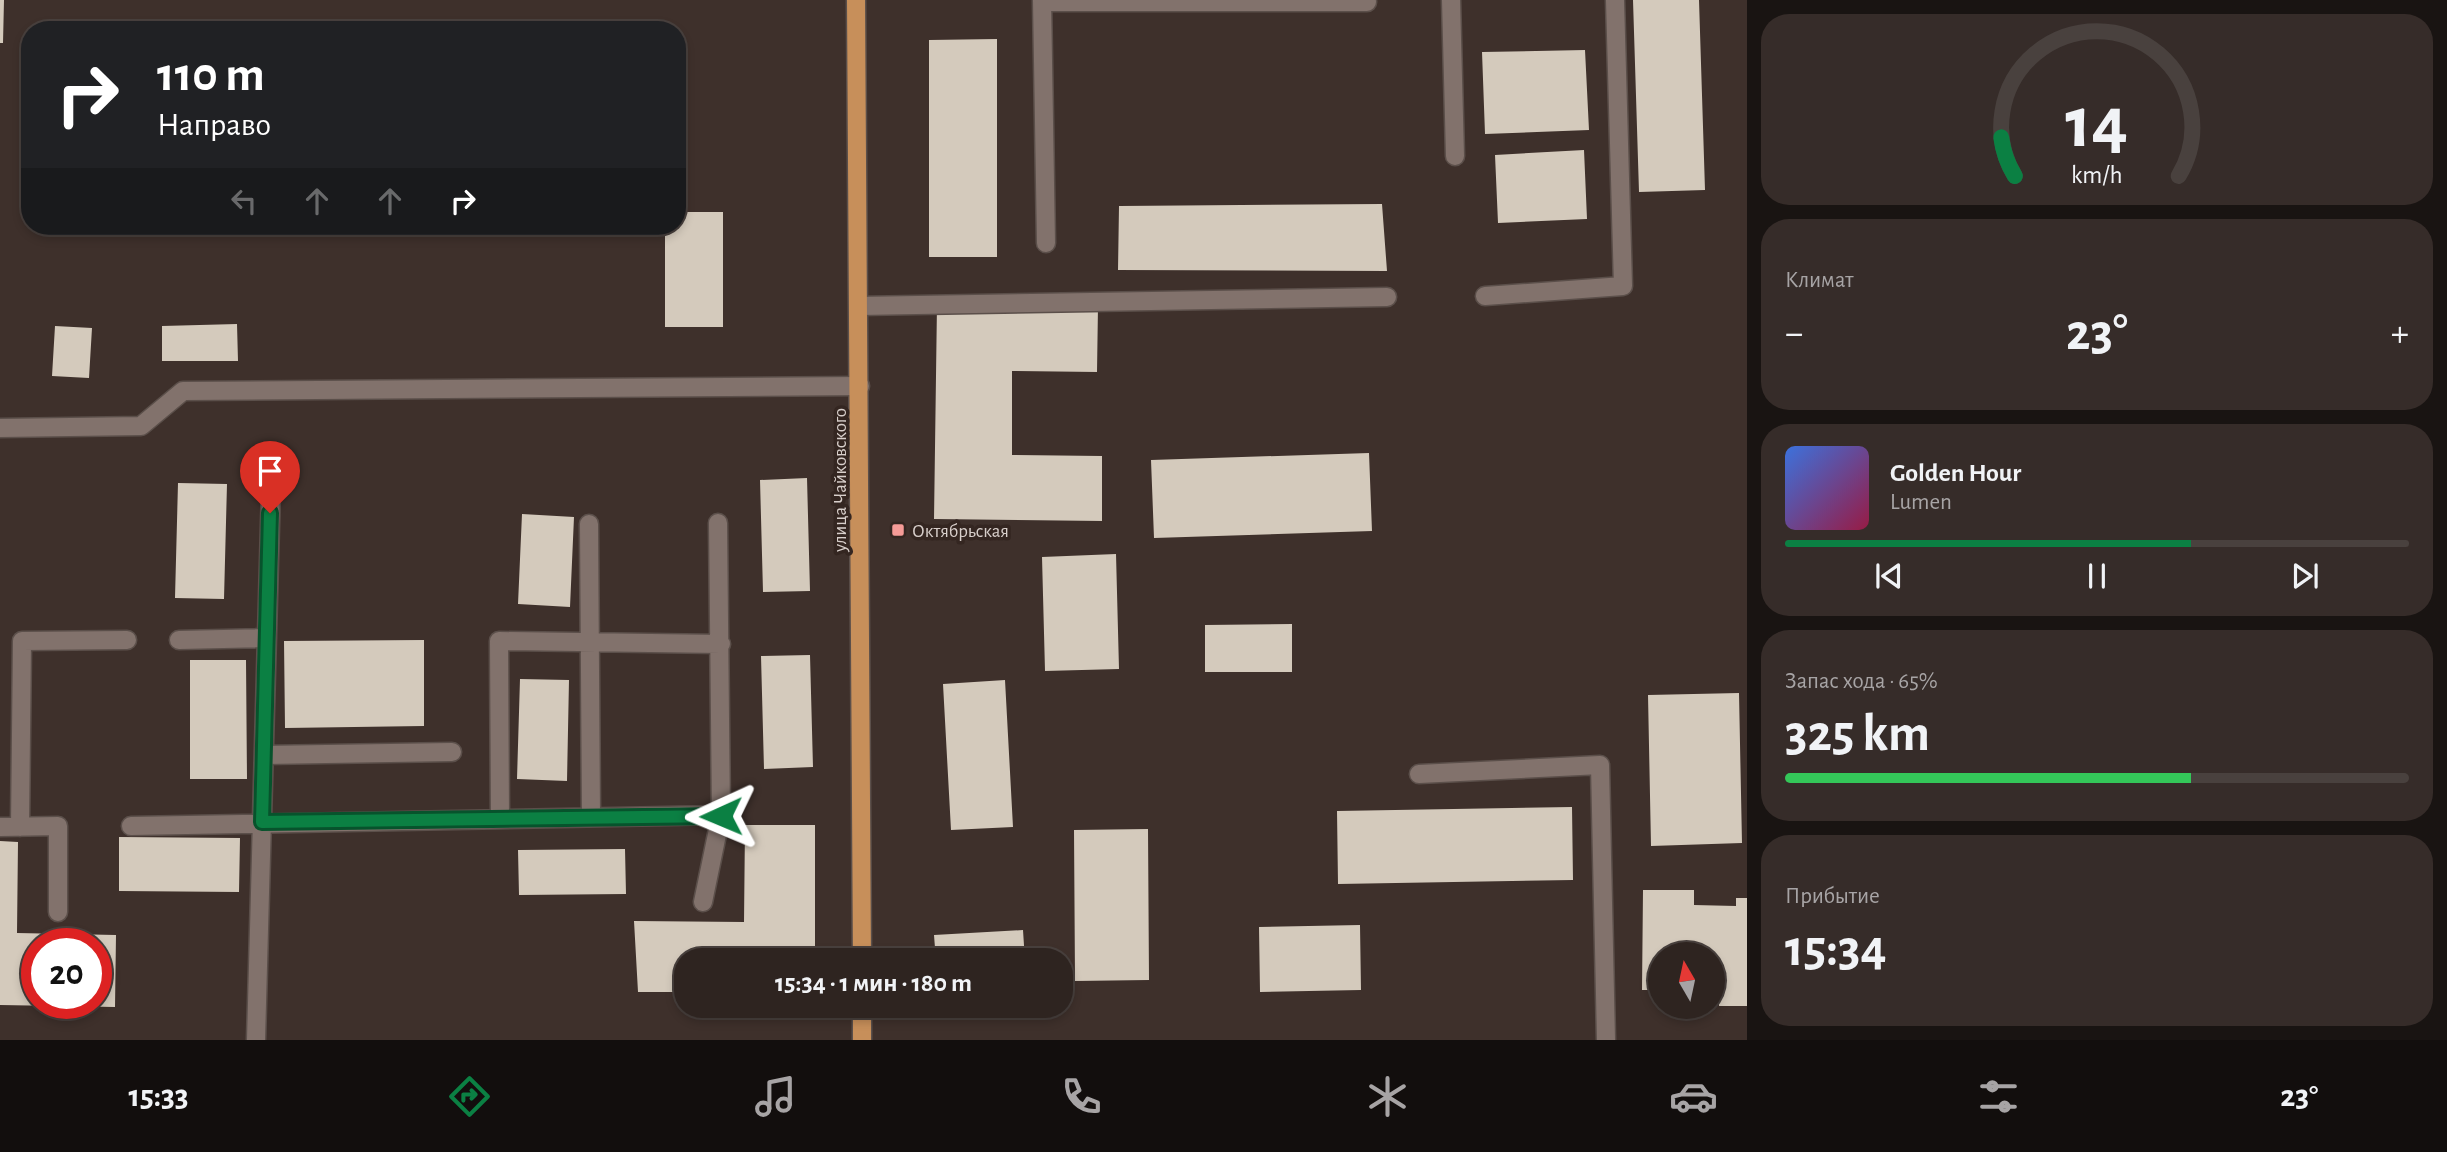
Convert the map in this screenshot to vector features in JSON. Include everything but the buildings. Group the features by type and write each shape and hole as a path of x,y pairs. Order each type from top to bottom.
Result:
{"main road":[{"name":"улица Чайковского","path":"856,0 862,948"},
{"path":"862,1018 862,1040"}],"lane":[{"path":"1451,0 1455,156"},
{"path":"1485,296 1623,286 1615,0"},
{"path":"1046,243 1042,1 1367,2"},
{"path":"859,306 1387,297"},
{"path":"0,428 141,426 183,391 860,386"},
{"path":"256,1040 271,488"},
{"path":"703,902 721,816 718,523"},
{"path":"589,524 591,817"},
{"path":"179,640 267,638"},
{"path":"20,827 22,641 127,640"},
{"path":"500,819 499,641 721,644"},
{"path":"264,755 453,752"},
{"path":"1419,774 1600,765 1606,1040"},
{"path":"131,826 721,816"},
{"path":"0,827 58,827 58,912"}],"place":[{"name":"Октябрьская","path":"898,530"}],"route":[{"path":"270,513 262,822 721,816"}]}
